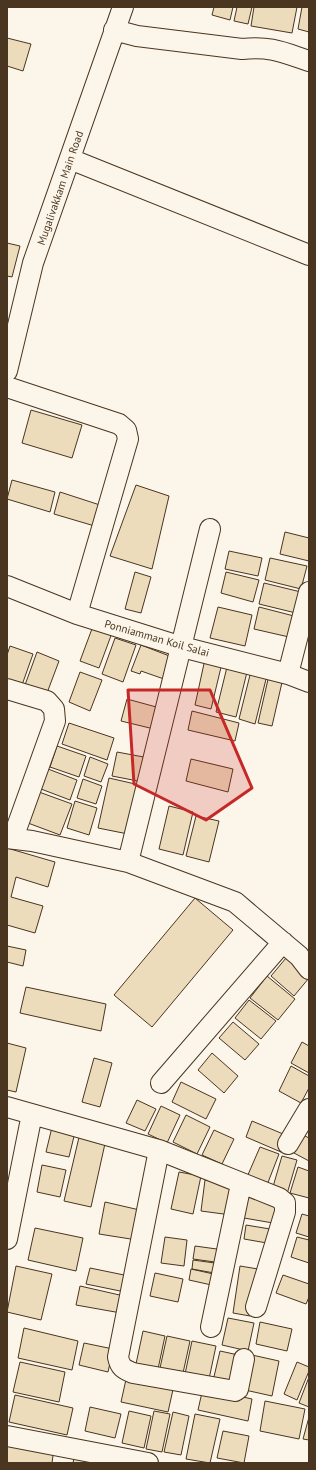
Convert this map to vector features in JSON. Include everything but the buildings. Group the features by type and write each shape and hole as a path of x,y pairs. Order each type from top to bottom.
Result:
{"street":[{"name":"Mugalivakkam Main Road","path":"7,371 33,263 123,7"},
{"path":"114,30 137,36 242,50 258,47 275,49 309,61"},
{"path":"70,159 309,255"},
{"path":"7,387 119,424 126,430 128,439 77,614"},
{"path":"128,862 210,529"},
{"name":"Ponniamman Koil Salai","path":"7,586 77,614 182,647 288,674 309,682"},
{"path":"288,674 309,592"},
{"path":"7,689 47,701 54,709 55,721 10,838 32,841 128,862 235,902 299,956 309,969"},
{"path":"161,1083 282,942"},
{"path":"7,1107 159,1150 279,1198 285,1204 285,1212 256,1307"},
{"path":"288,1144 309,1109"},
{"path":"7,1239 32,1114"},
{"path":"159,1150 118,1357 120,1365 123,1369 133,1373 236,1391 238,1390 244,1359"},
{"path":"211,1327 241,1184"},
{"path":"7,1436 119,1460 148,1463"}],"highlighted area":[{"path":"128,690 210,690 252,788 206,820 134,784"}]}
